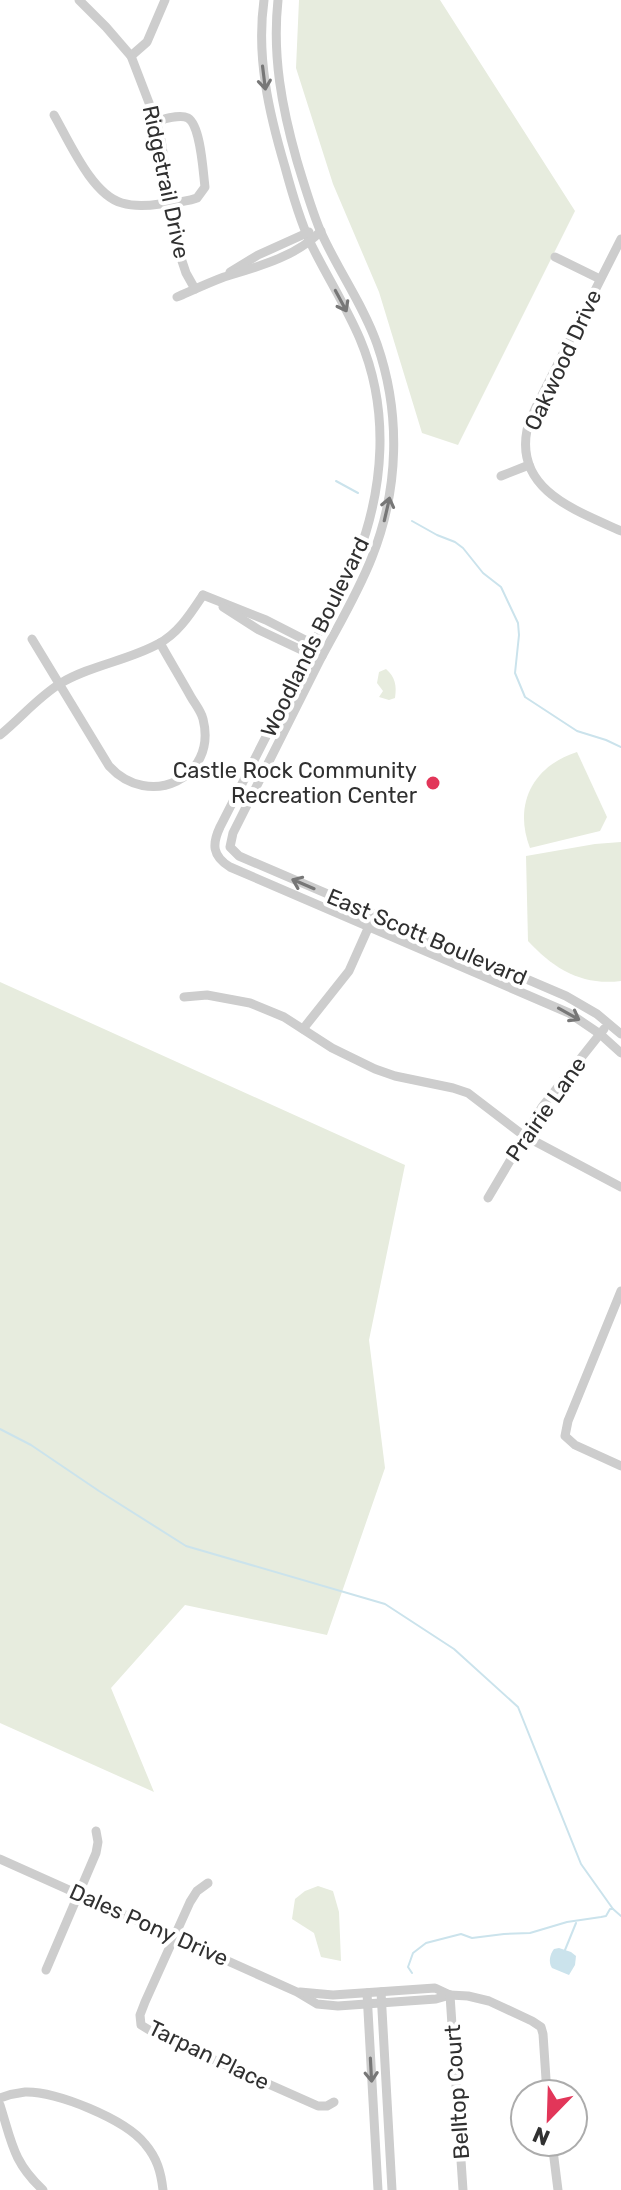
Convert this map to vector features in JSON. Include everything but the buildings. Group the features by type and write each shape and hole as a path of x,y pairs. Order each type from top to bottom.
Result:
{"street":[{"name":"Ridgetrail Drive","path":"79,0 131,56 156,121 182,263 195,289"},
{"path":"131,56 147,42 165,0"},
{"name":"Woodlands Boulevard","path":"215,853 214,843 220,827 350,573 368,528 377,487 380,444 375,393 365,352 310,242 292,192 267,96 261,38 264,0"},
{"name":"Woodlands Boulevard","path":"230,847 233,833 366,571 387,508 394,452 389,392 376,342 321,231 289,131 279,87 275,36 278,0"},
{"path":"54,115 91,178 102,192 119,203 140,206 192,200 203,191 204,182 197,128 189,118 156,121"},
{"path":"223,278 258,255 306,232 321,231"},
{"path":"177,297 260,266 310,242 321,231"},
{"name":"Oakwood Drive","path":"529,465 527,429 621,239"},
{"path":"555,257 600,279"},
{"path":"501,476 529,465 542,487 560,503 621,531"},
{"path":"203,595 266,620 313,644 322,656"},
{"path":"203,595 259,630 308,655 322,656"},
{"path":"0,735 31,705 60,684 85,670 160,643 184,621 203,595"},
{"path":"32,639 109,766 119,777 138,786 158,788 180,780 194,768 205,736 203,717 160,643"},
{"name":"East Scott Boulevard","path":"230,847 239,856 566,996 621,1034"},
{"name":"East Scott Boulevard","path":"215,853 230,867 553,1005 600,1034 621,1053"},
{"path":"303,1029 342,981 374,915"},
{"path":"184,997 207,995 250,1003 284,1017 332,1048 375,1069 468,1093 523,1135 621,1187"},
{"name":"Prairie Lane","path":"488,1198 542,1107 609,1023"},
{"path":"621,1291 568,1421 565,1436 575,1445 621,1466"},
{"path":"46,1970 96,1853 96,1831"},
{"name":"Dales Pony Drive","path":"0,1859 322,2005 367,2005 450,1995 489,2001 539,2025 543,2034 546,2078"},
{"name":"Tarpan Place","path":"208,1883 193,1895 174,1936 141,2011 143,2027 318,2106 334,2102"},
{"name":"Dales Pony Drive","path":"297,1992 326,1995 435,1988 450,1995"},
{"path":"381,1992 392,2190"},
{"path":"367,1993 378,2190"},
{"name":"Belltop Court","path":"450,1995 463,2190"},
{"path":"0,2098 26,2092 53,2096 127,2128 144,2142 155,2159 163,2190"},
{"path":"0,2105 18,2162 29,2178 43,2190"},
{"path":"554,2158 558,2190"}],"shaded area":[{"path":"299,0 440,0 575,211 458,445 422,433 379,292 333,184 296,68"},
{"path":"386,669 395,685 395,698 389,700 379,697 383,691 377,683 379,672"},
{"path":"577,752 607,817 600,831 530,848 524,816 531,789 549,767"},
{"path":"621,842 621,981 581,978 548,960 528,941 526,856"},
{"path":"0,982 405,1165 369,1340 385,1468 327,1635 185,1605 111,1688 154,1792 0,1723"},
{"path":"318,1886 333,1891 339,1912 341,1961 321,1957 314,1933 292,1919 295,1899"}],"water":[{"path":"559,1948 576,1956 569,1975 551,1966 551,1953"}],"waterway":[{"path":"336,481 358,493"},
{"path":"412,521 455,542 483,573 501,587 518,623 515,673 525,697 577,731 621,747"},
{"path":"0,1429 31,1445 186,1546 385,1604 454,1649 518,1707 581,1864 613,1909"},
{"path":"412,1973 408,1967 413,1953 426,1943 461,1934 472,1938 530,1933 567,1922 606,1916 610,1909 621,1916"},
{"path":"565,1950 576,1923"}],"place":[{"name":"Castle Rock Community Recreation Center","path":"433,783"}]}
